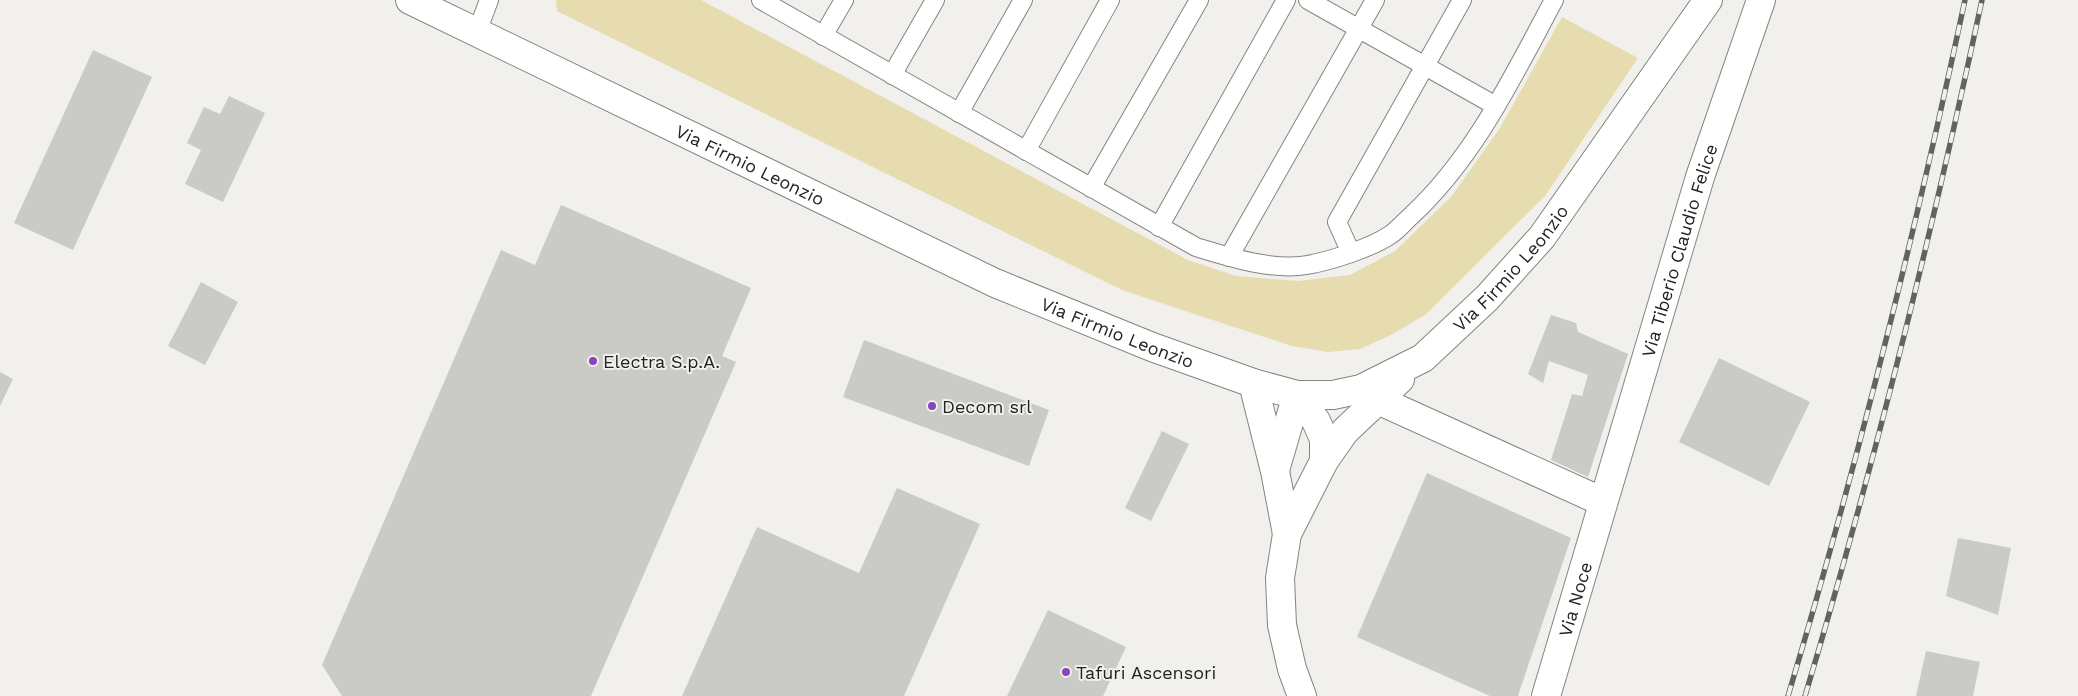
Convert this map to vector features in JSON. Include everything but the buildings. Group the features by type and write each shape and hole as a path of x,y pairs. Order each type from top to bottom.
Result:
{"street":[{"name":"Via Firmio Leonzio","path":"413,1 995,283 1152,347 1253,383 1297,395 1333,395 1361,389 1424,358 1487,298 1542,237 1708,0"},
{"name":"Via Tiberio Claudio Felice","path":"1603,502 1700,177 1761,0"},
{"path":"1302,696 1292,669 1282,625 1280,578 1287,534 1324,461 1345,431 1424,358"},
{"path":"1253,383 1275,471 1287,534"},
{"path":"1275,471 1297,395"},
{"path":"1297,395 1316,421 1324,439 1324,461"},
{"path":"1378,400 1603,502"},
{"name":"Via Noce","path":"1546,696 1603,502"}],"lane":[{"path":"477,32 489,0"},
{"path":"760,0 1196,247 1229,257 1269,265 1306,265 1351,253 1390,236 1427,200 1460,163 1496,106 1554,0"},
{"path":"823,36 844,0"},
{"path":"892,75 934,0"},
{"path":"959,113 1023,0"},
{"path":"1026,151 1110,0"},
{"path":"1091,188 1199,0"},
{"path":"1159,227 1286,0"},
{"path":"1308,0 1496,106"},
{"path":"1229,257 1375,0"},
{"path":"1351,253 1337,222 1462,0"}],"shaded area":[{"path":"556,0 701,0 1188,260 1236,276 1298,281 1350,275 1395,251 1451,197 1500,128 1562,17 1638,58 1545,196 1425,315 1391,335 1360,349 1328,352 1292,346 1122,290 557,11"}],"railway":[{"path":"1788,696 1838,523 1884,350 1965,0"},
{"path":"1805,696 1855,523 1901,350 1982,0"}],"place":[{"name":"Electra S.p.A.","path":"593,361"},
{"name":"Decom srl","path":"932,406"},
{"name":"Tafuri Ascensori","path":"1066,672"}]}
